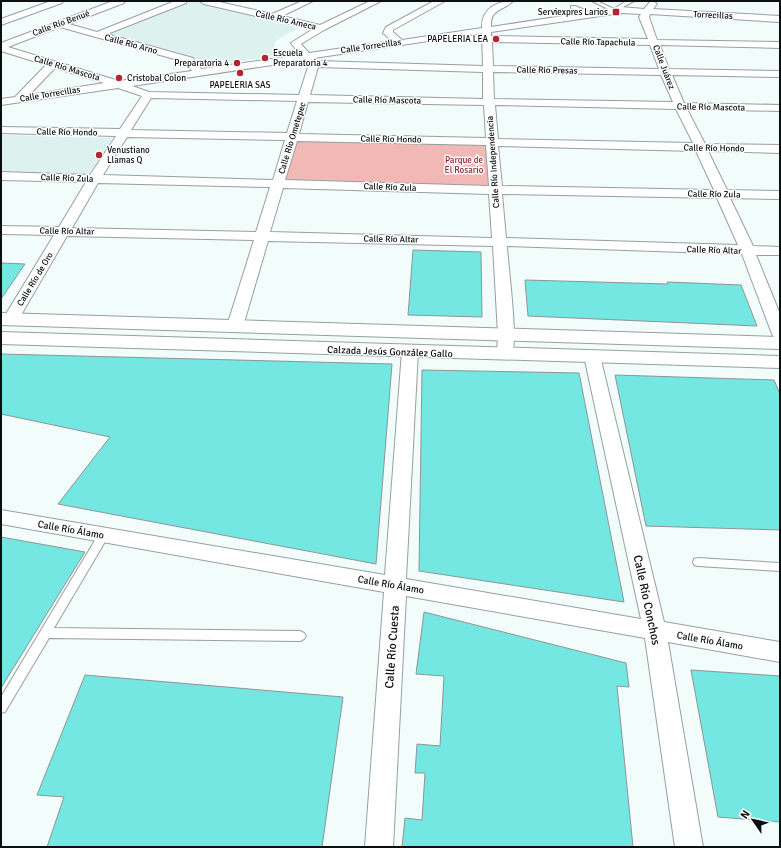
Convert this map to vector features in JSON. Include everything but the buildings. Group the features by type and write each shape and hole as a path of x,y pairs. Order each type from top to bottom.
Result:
{"main road":[{"name":"Calzada Jesús González Gallo","path":"6,319 780,343"},
{"name":"Calzada Jesús González Gallo","path":"1,338 780,362"}],"street":[{"path":"1,22 59,1"},
{"name":"Calle Río Benué","path":"1,47 121,1"},
{"path":"97,35 183,1"},
{"name":"Calle Río Ameca","path":"204,1 321,28"},
{"path":"231,7 246,1"},
{"path":"273,17 309,1"},
{"path":"310,60 296,43 321,28 377,1"},
{"path":"399,42 388,33 389,29 440,1"},
{"name":"Calle Río Independencia","path":"506,354 506,334 489,102 489,69 486,20 488,14 509,1"},
{"path":"646,12 662,2 670,7 670,13"},
{"name":"Calle Torrecillas","path":"1,102 198,72 310,60 399,42 487,35 614,11 626,10 646,12"},
{"name":"Torrecillas","path":"646,12 780,19"},
{"name":"Calle Juárez","path":"646,12 644,17 665,72 748,251 780,334"},
{"name":"Calle Río Arno","path":"59,24 189,60 198,72"},
{"name":"Calle Río Tapachula","path":"487,35 655,43 780,45"},
{"name":"Calle Río Mascota","path":"1,47 148,95 780,108"},
{"name":"Calle Río Presas","path":"310,60 489,69 780,74"},
{"name":"Calle Río Ometepec","path":"234,326 304,99 310,60"},
{"path":"19,99 53,64"},
{"name":"Calle Río de Oro","path":"6,319 148,95"},
{"name":"Calle Río Hondo","path":"1,130 780,149"},
{"name":"Calle Río Zula","path":"1,176 495,190 780,195"},
{"name":"Calle Río Altar","path":"1,230 499,242 780,251"},
{"name":"Calle Río Cuesta","path":"379,847 410,351"},
{"name":"Calle Río Conchos","path":"592,356 655,630 689,847"},
{"name":"Calle Río Álamo","path":"1,518 780,652"}],"lane":[{"path":"594,1 614,11 624,4 632,1"},
{"path":"573,7 593,14"},
{"path":"1,708 104,535"},
{"path":"698,562 780,567"},
{"path":"46,633 300,636"}],"shaded area":[{"path":"193,1 301,27 281,37 275,42 275,48 281,55 202,67 196,58 108,34"},
{"path":"1,135 112,138 88,175 1,172"}],"green space":[{"name":"Parque de El Rosario","path":"294,138 489,143 492,188 281,182"}],"place":[{"name":"Serviexpres Larios","path":"616,12"},
{"name":"PAPELERIA LEA","path":"496,39"},
{"name":"Escuela Preparatoria 4","path":"265,58"},
{"name":"Preparatoria 4","path":"237,63"},
{"name":"PAPELERIA SAS","path":"240,73"},
{"name":"Cristobal Colon","path":"119,78"},
{"name":"Venustiano Llamas Q","path":"99,155"}]}
